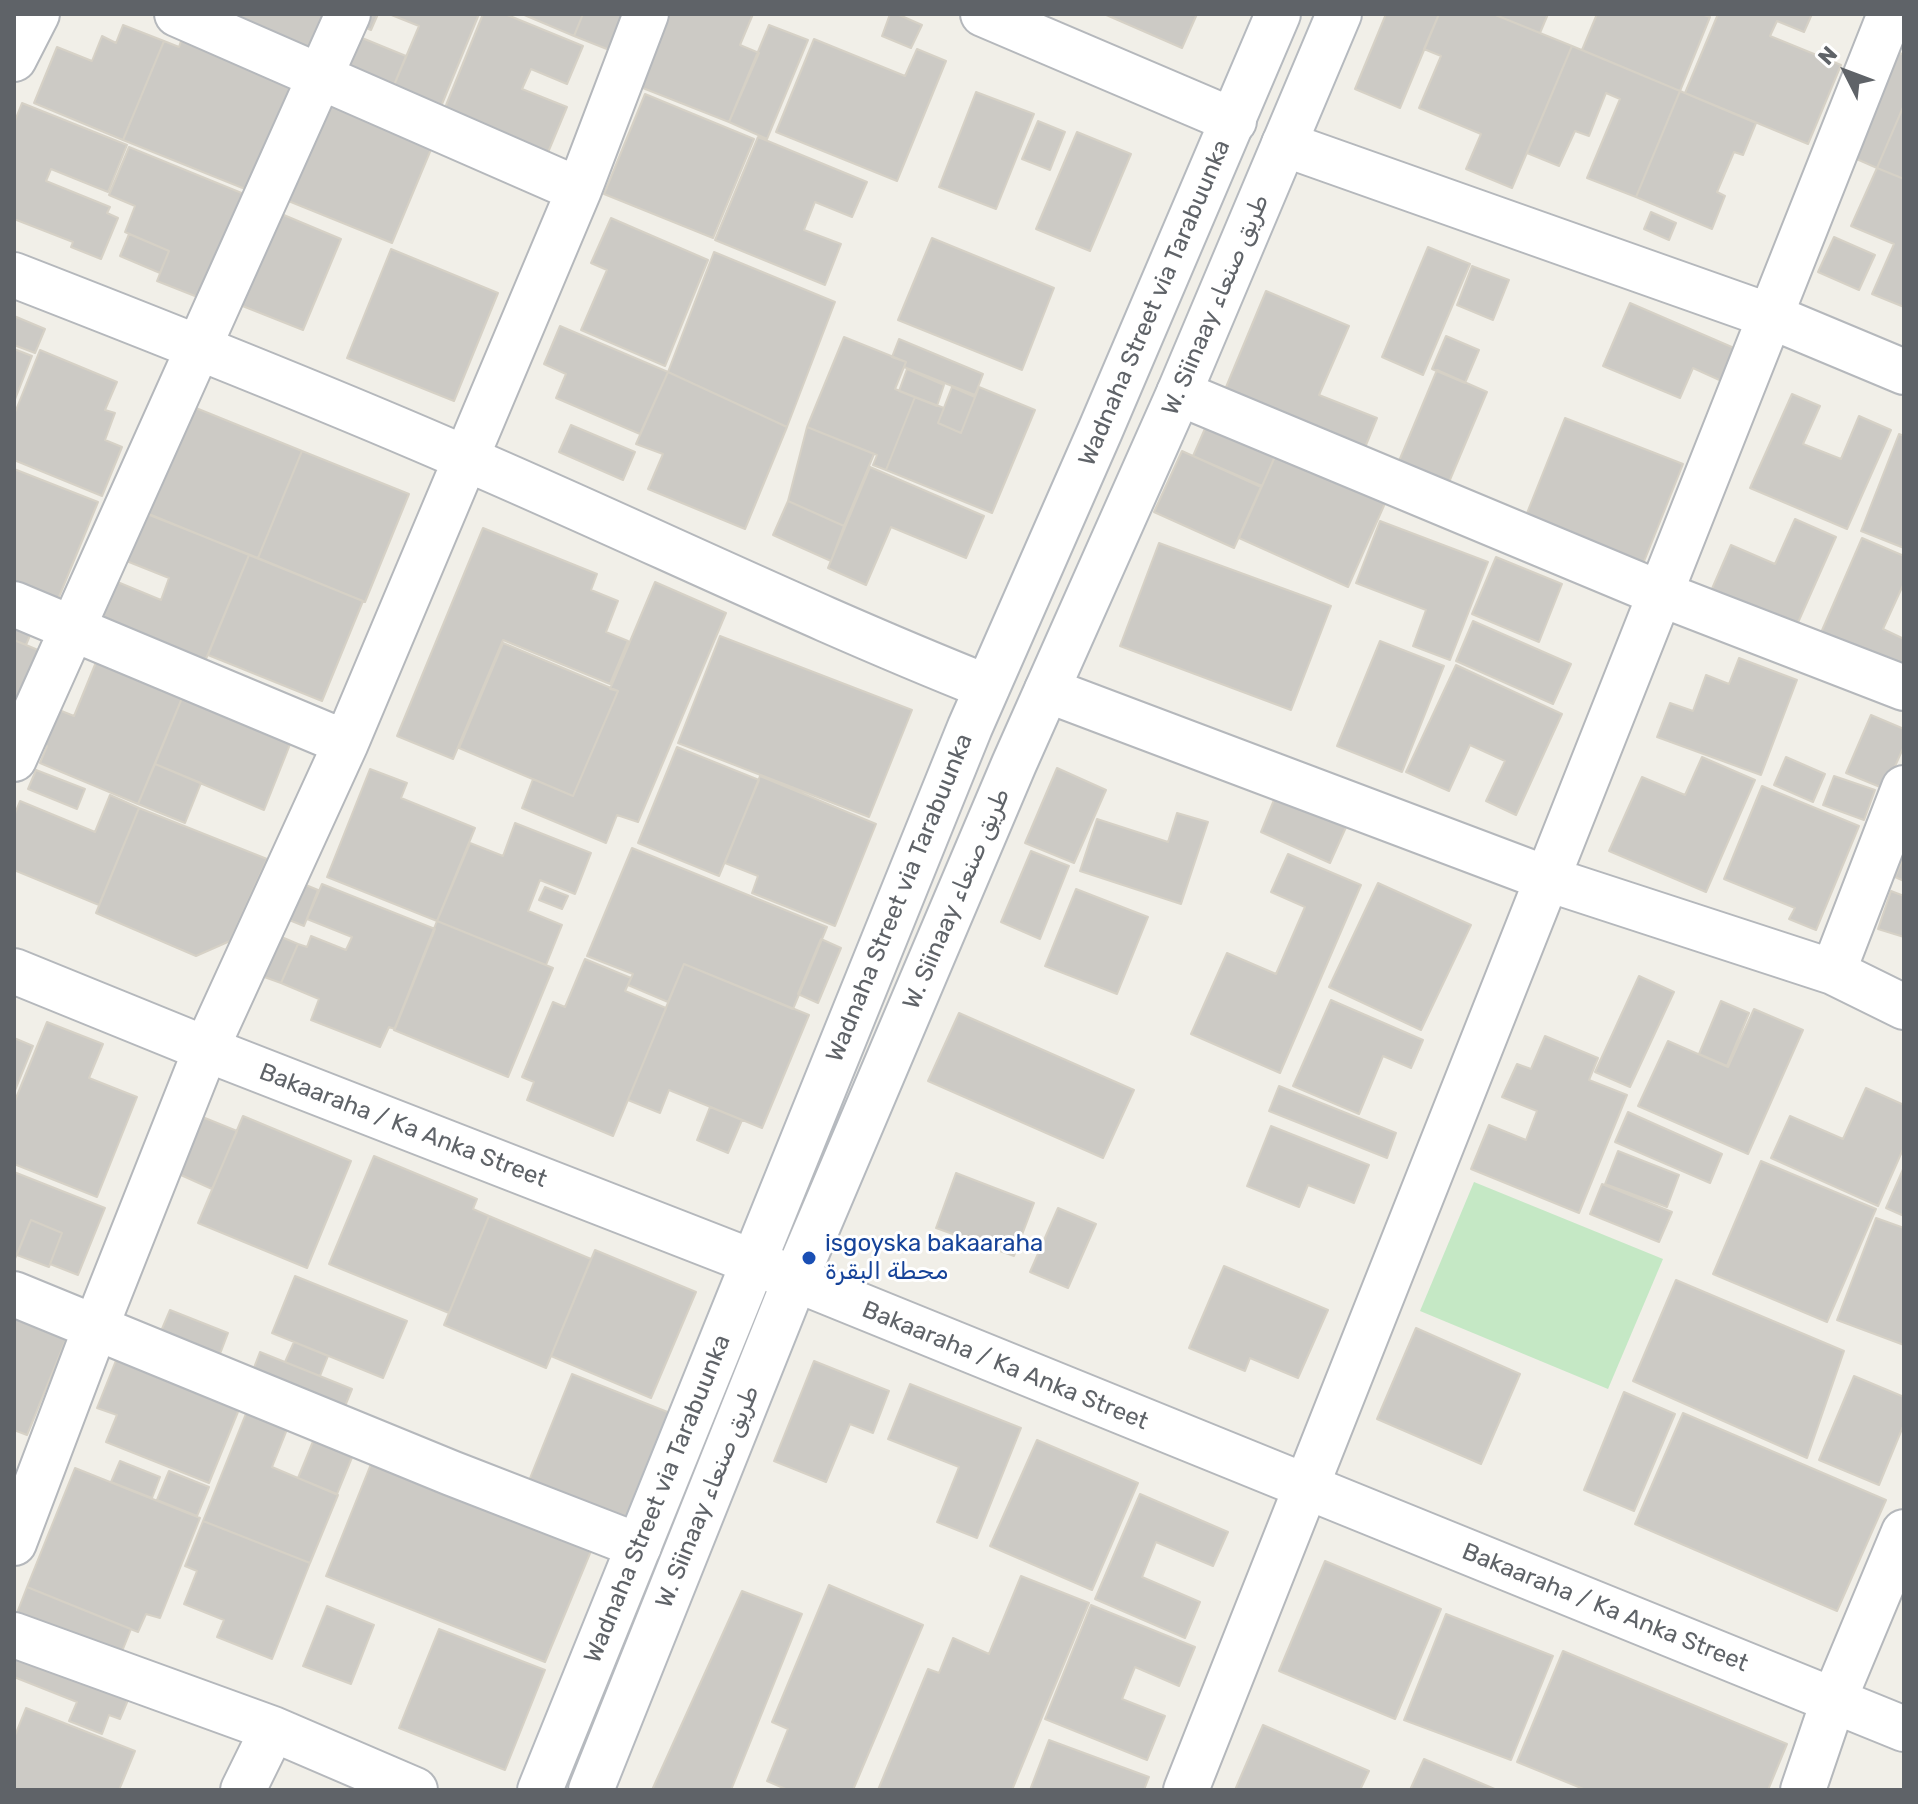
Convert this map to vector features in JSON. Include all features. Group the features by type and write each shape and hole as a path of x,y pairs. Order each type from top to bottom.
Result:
{"street":[{"path":"14,59 37,14"},
{"path":"177,14 579,190"},
{"path":"14,759 348,14"},
{"path":"14,1543 206,1049 346,743 579,190 646,14"},
{"path":"983,14 1234,121"},
{"name":"Wadnaha Street via Tarabuunka","path":"540,1790 987,687 1278,14"},
{"name":"W. Siinaay طريق صنعاء","path":"591,1790 795,1280 1047,690 1179,393 1339,14"},
{"path":"1186,1790 1661,594 1884,22"},
{"path":"1284,144 1770,316 1904,372"},
{"path":"14,275 466,458 881,645 987,687"},
{"path":"1179,393 1661,594 1904,688"},
{"path":"14,604 346,743"},
{"path":"1047,690 1548,879 1833,972 1904,1007"},
{"path":"1833,972 1904,788"},
{"name":"Bakaaraha / Ka Anka Street","path":"14,971 753,1262 1904,1729"},
{"path":"14,1294 451,1473 639,1546"},
{"path":"1803,1790 1833,1702 1904,1532"},
{"path":"14,1635 273,1729 415,1790"},
{"path":"243,1790 273,1729"}],"green space":[{"path":"1474,1182 1663,1259 1608,1389 1420,1311"}],"building":[{"path":"222,14 340,14 321,60"},
{"path":"353,14 378,14 371,30 350,21"},
{"path":"389,14 479,14 440,109 392,90 419,26"},
{"path":"483,14 505,14 583,46 567,84 531,69 522,89 567,107 544,162 440,120"},
{"path":"522,14 583,14 574,36"},
{"path":"583,14 633,14 617,53 574,36"},
{"path":"653,14 753,14 740,45 759,53 729,122 625,81"},
{"path":"890,14 922,25 911,48 882,36"},
{"path":"1104,14 1197,14 1182,48"},
{"path":"1386,14 1439,14 1400,108 1355,89"},
{"path":"1439,14 1493,14 1572,46 1512,188 1466,169 1481,134 1419,108 1441,56 1424,49"},
{"path":"1493,14 1548,14 1540,33"},
{"path":"1597,14 1701,14 1710,17 1680,91 1582,50"},
{"path":"1718,14 1812,14 1804,32 1777,21 1770,36 1841,65 1808,144 1685,93"},
{"path":"123,25 164,41 123,140 34,103 57,47 92,61 102,36 116,43"},
{"path":"769,25 808,40 767,139 729,122"},
{"path":"185,29 302,77 255,193 123,140 164,41 179,47"},
{"path":"345,31 406,56 392,90 331,65"},
{"path":"814,39 905,76 917,49 946,61 897,181 776,132"},
{"path":"1572,46 1680,91 1636,197 1587,178 1620,99 1606,93 1589,136 1575,131 1559,166 1527,153"},
{"path":"1889,48 1904,55 1904,105 1877,168 1843,153"},
{"path":"330,91 437,135 392,243 286,200"},
{"path":"1680,91 1756,123 1743,155 1734,152 1717,192 1725,196 1712,229 1636,197"},
{"path":"976,92 1034,114 996,209 939,187"},
{"path":"645,94 754,139 713,238 604,194"},
{"path":"22,103 127,145 108,192 51,169 46,181 110,207 107,213 118,218 101,259 71,247 73,242 14,219 14,123"},
{"path":"1904,105 1904,179 1877,168"},
{"path":"1038,121 1065,132 1050,170 1022,159"},
{"path":"1077,132 1131,154 1090,251 1036,229"},
{"path":"758,137 867,182 852,217 815,202 804,230 841,244 825,285 715,240"},
{"path":"129,147 244,194 200,298 157,281 169,251 125,232 135,206 109,195"},
{"path":"1877,168 1904,179 1904,307 1872,294 1894,244 1851,226"},
{"path":"1651,212 1676,223 1669,240 1644,229"},
{"path":"279,213 341,239 303,330 240,305"},
{"path":"611,218 708,260 665,366 581,330 607,270 591,263"},
{"path":"129,234 169,251 160,273 120,256"},
{"path":"1834,237 1875,255 1859,290 1818,272"},
{"path":"932,238 1054,288 1022,370 898,320"},
{"path":"1428,247 1470,264 1423,375 1382,357"},
{"path":"391,249 498,293 454,401 347,358"},
{"path":"714,252 835,302 787,427 668,372"},
{"path":"1472,266 1509,280 1493,320 1457,305"},
{"path":"1266,291 1349,326 1319,395 1377,418 1364,450 1224,392"},
{"path":"1630,303 1741,351 1726,383 1693,368 1680,398 1603,366"},
{"path":"14,316 45,329 35,353 14,345"},
{"path":"560,326 668,372 640,434 556,398 566,374 544,364"},
{"path":"1446,336 1479,350 1465,383 1432,369"},
{"path":"844,337 906,362 895,389 915,397 886,470 873,465 877,455 807,427"},
{"path":"899,339 983,374 975,395 904,367 906,362 892,357"},
{"path":"14,349 32,356 14,402"},
{"path":"40,350 117,382 105,410 115,413 105,440 122,447 102,496 14,460 14,415"},
{"path":"907,369 944,385 937,406 899,391"},
{"path":"1437,370 1487,392 1444,494 1394,473"},
{"path":"668,372 787,427 745,529 648,489 663,454 636,444"},
{"path":"952,387 975,397 961,433 938,423"},
{"path":"979,387 1035,410 992,513 886,470 915,397 944,408 938,423 961,433"},
{"path":"1792,394 1820,406 1803,444 1841,459 1859,416 1891,430 1847,529 1750,488"},
{"path":"186,404 302,451 258,558 142,512"},
{"path":"1565,418 1683,464 1641,569 1523,523"},
{"path":"1207,424 1276,454 1262,486 1193,456"},
{"path":"571,425 635,452 623,480 559,452"},
{"path":"807,427 874,454 844,526 788,501"},
{"path":"1899,434 1904,436 1904,548 1861,531"},
{"path":"1281,443 1390,492 1348,587 1239,538"},
{"path":"302,451 409,494 365,602 258,558"},
{"path":"1182,451 1261,487 1234,548 1154,512"},
{"path":"870,467 984,516 966,558 891,527 866,585 828,568"},
{"path":"14,469 98,502 54,609 14,593"},
{"path":"788,501 844,526 831,561 773,535"},
{"path":"144,512 249,555 201,671 83,624 103,576 161,600 169,578 124,560"},
{"path":"1795,519 1836,537 1796,627 1711,591 1731,545 1775,564"},
{"path":"1380,521 1488,562 1450,660 1413,646 1426,610 1356,583"},
{"path":"483,528 597,574 591,590 618,601 606,632 628,641 610,684 503,640 453,759 397,736"},
{"path":"1862,538 1904,556 1904,583 1883,629 1904,639 1904,670 1820,635"},
{"path":"1159,543 1331,606 1291,710 1120,646"},
{"path":"249,555 363,601 322,701 208,655"},
{"path":"1496,557 1562,584 1539,642 1472,614"},
{"path":"655,582 726,613 638,822 617,815 606,843 522,808 533,779 573,796 618,691 610,689"},
{"path":"14,613 36,621 26,645 14,640"},
{"path":"1473,621 1571,664 1553,704 1456,661"},
{"path":"720,636 912,710 869,817 678,743"},
{"path":"14,640 50,655 14,739"},
{"path":"1380,641 1444,666 1402,772 1337,746"},
{"path":"503,643 618,691 573,796 459,748"},
{"path":"101,650 182,698 138,804 40,763 47,746 30,739 44,704 74,716"},
{"path":"1739,658 1797,680 1761,775 1657,737 1670,703 1693,711 1706,675 1729,684"},
{"path":"1456,665 1562,714 1516,815 1486,801 1505,761 1470,745 1449,791 1406,772"},
{"path":"182,698 291,742 264,810 155,764"},
{"path":"1871,715 1904,729 1904,746 1885,789 1846,773"},
{"path":"677,747 759,780 719,876 638,843"},
{"path":"1702,757 1755,780 1706,892 1609,851 1642,777 1685,795"},
{"path":"1786,757 1825,774 1813,802 1774,785"},
{"path":"155,764 201,783 185,823 138,804"},
{"path":"1057,768 1106,790 1074,863 1025,843"},
{"path":"370,769 407,783 401,798 475,828 437,921 327,877"},
{"path":"36,770 85,789 77,809 28,789"},
{"path":"760,776 876,824 835,926 752,893 758,876 725,863"},
{"path":"1834,776 1875,790 1864,820 1823,805"},
{"path":"1762,786 1859,826 1816,930 1789,919 1795,908 1724,879"},
{"path":"110,795 139,808 99,905 14,870 14,816 20,801 95,832"},
{"path":"1276,795 1347,825 1330,863 1261,832"},
{"path":"139,808 267,859 230,941 196,956 96,913"},
{"path":"1177,813 1208,822 1181,904 1080,871 1097,819 1168,842"},
{"path":"515,823 591,853 575,894 540,880 528,911 562,925 546,965 437,921 470,843 503,856"},
{"path":"632,848 827,927 793,1009 684,964 668,1002 628,985 633,974 587,956"},
{"path":"1031,851 1069,866 1040,939 1001,922"},
{"path":"1288,854 1361,885 1280,1073 1191,1034 1227,953 1276,974 1305,907 1271,892"},
{"path":"1904,856 1904,881 1895,877"},
{"path":"291,879 318,890 304,926 277,915"},
{"path":"1378,883 1471,925 1421,1030 1329,987"},
{"path":"322,884 435,929 395,1029 389,1027 380,1047 311,1020 319,999 281,983 298,944 307,947 311,936 346,950 352,937 307,919"},
{"path":"545,887 568,896 562,909 539,900"},
{"path":"1076,889 1148,917 1117,994 1045,966"},
{"path":"1891,891 1904,896 1904,937 1878,929"},
{"path":"437,921 553,968 508,1077 394,1030"},
{"path":"272,933 298,944 281,983 256,974"},
{"path":"821,939 841,948 818,1003 798,994"},
{"path":"585,959 631,978 625,991 666,1008 613,1136 527,1100 534,1082 522,1077 553,1002 565,1007"},
{"path":"684,964 809,1015 762,1128 669,1090 660,1113 628,1100"},
{"path":"1639,976 1674,992 1630,1087 1595,1072"},
{"path":"1331,1000 1423,1040 1411,1068 1383,1056 1359,1114 1293,1086"},
{"path":"1721,1001 1749,1013 1727,1066 1699,1054"},
{"path":"1754,1009 1803,1030 1748,1154 1638,1106 1668,1041 1728,1067"},
{"path":"959,1013 1134,1090 1103,1158 928,1081"},
{"path":"47,1022 103,1044 89,1078 137,1097 97,1197 14,1164 14,1103"},
{"path":"1545,1036 1598,1058 1589,1080 1627,1095 1579,1213 1471,1169 1489,1125 1526,1140 1537,1111 1502,1097 1517,1064 1531,1069"},
{"path":"14,1038 33,1046 14,1093"},
{"path":"1279,1086 1396,1133 1387,1158 1269,1111"},
{"path":"1866,1088 1904,1105 1904,1147 1878,1206 1771,1158 1790,1116 1843,1139"},
{"path":"710,1107 742,1120 728,1153 697,1140"},
{"path":"1628,1112 1722,1154 1710,1183 1615,1142"},
{"path":"195,1114 237,1131 212,1189 172,1171"},
{"path":"243,1116 351,1161 307,1268 198,1223"},
{"path":"1271,1126 1369,1165 1354,1203 1308,1185 1299,1207 1247,1186"},
{"path":"1618,1151 1679,1175 1667,1207 1605,1184"},
{"path":"374,1156 477,1199 473,1209 489,1216 449,1313 329,1264"},
{"path":"1761,1161 1876,1209 1827,1322 1713,1274"},
{"path":"1904,1167 1904,1216 1886,1208"},
{"path":"14,1172 105,1208 78,1275 50,1264 62,1233 31,1220 14,1261"},
{"path":"956,1173 1034,1203 1014,1256 936,1228"},
{"path":"1602,1184 1672,1212 1659,1242 1590,1214"},
{"path":"1058,1208 1096,1224 1068,1288 1030,1272"},
{"path":"489,1216 591,1259 546,1368 444,1325"},
{"path":"1876,1218 1904,1228 1904,1345 1837,1320"},
{"path":"31,1220 62,1233 49,1267 17,1255"},
{"path":"595,1250 696,1292 651,1398 551,1356"},
{"path":"1224,1266 1328,1310 1298,1378 1250,1358 1245,1371 1189,1348"},
{"path":"295,1276 407,1321 383,1378 272,1333"},
{"path":"1676,1280 1844,1351 1807,1458 1633,1381"},
{"path":"14,1310 69,1332 27,1435 14,1430"},
{"path":"170,1310 228,1333 215,1367 156,1343"},
{"path":"1416,1328 1520,1374 1481,1464 1377,1419"},
{"path":"294,1342 328,1356 320,1376 285,1362"},
{"path":"260,1352 352,1389 341,1416 250,1378"},
{"path":"119,1353 242,1402 209,1483 106,1442 117,1415 97,1408"},
{"path":"814,1361 889,1391 873,1433 850,1424 826,1482 774,1461"},
{"path":"572,1374 675,1415 626,1534 524,1493"},
{"path":"1854,1376 1904,1397 1904,1424 1879,1485 1819,1460"},
{"path":"910,1384 1021,1428 977,1538 937,1522 959,1467 888,1439"},
{"path":"1624,1392 1675,1414 1634,1511 1584,1490"},
{"path":"251,1401 292,1417 272,1467 338,1495 310,1563 203,1521"},
{"path":"1683,1413 1886,1500 1837,1611 1635,1524"},
{"path":"314,1439 353,1455 337,1494 298,1478"},
{"path":"1037,1440 1138,1483 1092,1590 990,1546"},
{"path":"120,1461 160,1477 152,1498 111,1482"},
{"path":"371,1464 591,1551 545,1662 326,1576"},
{"path":"75,1468 200,1518 160,1618 146,1614 138,1632 27,1587"},
{"path":"169,1471 209,1487 197,1516 157,1500"},
{"path":"1140,1494 1228,1532 1213,1566 1156,1542 1142,1577 1200,1602 1185,1638 1095,1599"},
{"path":"203,1521 310,1563 272,1659 217,1637 224,1620 184,1604 197,1571 185,1566"},
{"path":"1325,1561 1441,1609 1395,1719 1279,1671"},
{"path":"1021,1576 1089,1603 1012,1790 878,1790 928,1669 939,1673 953,1638 989,1654"},
{"path":"829,1585 923,1625 853,1790 788,1790 767,1781 788,1729 772,1722"},
{"path":"27,1587 131,1629 119,1659 15,1618"},
{"path":"742,1591 802,1614 731,1790 652,1790"},
{"path":"1091,1605 1195,1647 1179,1686 1135,1667 1122,1699 1165,1716 1147,1760 1045,1719"},
{"path":"327,1606 374,1625 351,1684 303,1666"},
{"path":"1446,1614 1553,1656 1511,1760 1404,1720"},
{"path":"439,1629 545,1670 505,1770 399,1728"},
{"path":"14,1640 133,1688 120,1719 109,1715 102,1734 69,1721 77,1702 14,1677"},
{"path":"1563,1651 1787,1744 1768,1790 1586,1790 1517,1762"},
{"path":"26,1708 135,1751 119,1790 14,1789 14,1738"},
{"path":"1263,1725 1369,1771 1360,1790 1235,1790"},
{"path":"1049,1740 1149,1777 1144,1790 1030,1790"},
{"path":"1424,1759 1497,1790 1410,1790"}],"place":[{"name":"isgoyska bakaaraha محطة البقرة","path":"809,1258"}]}
